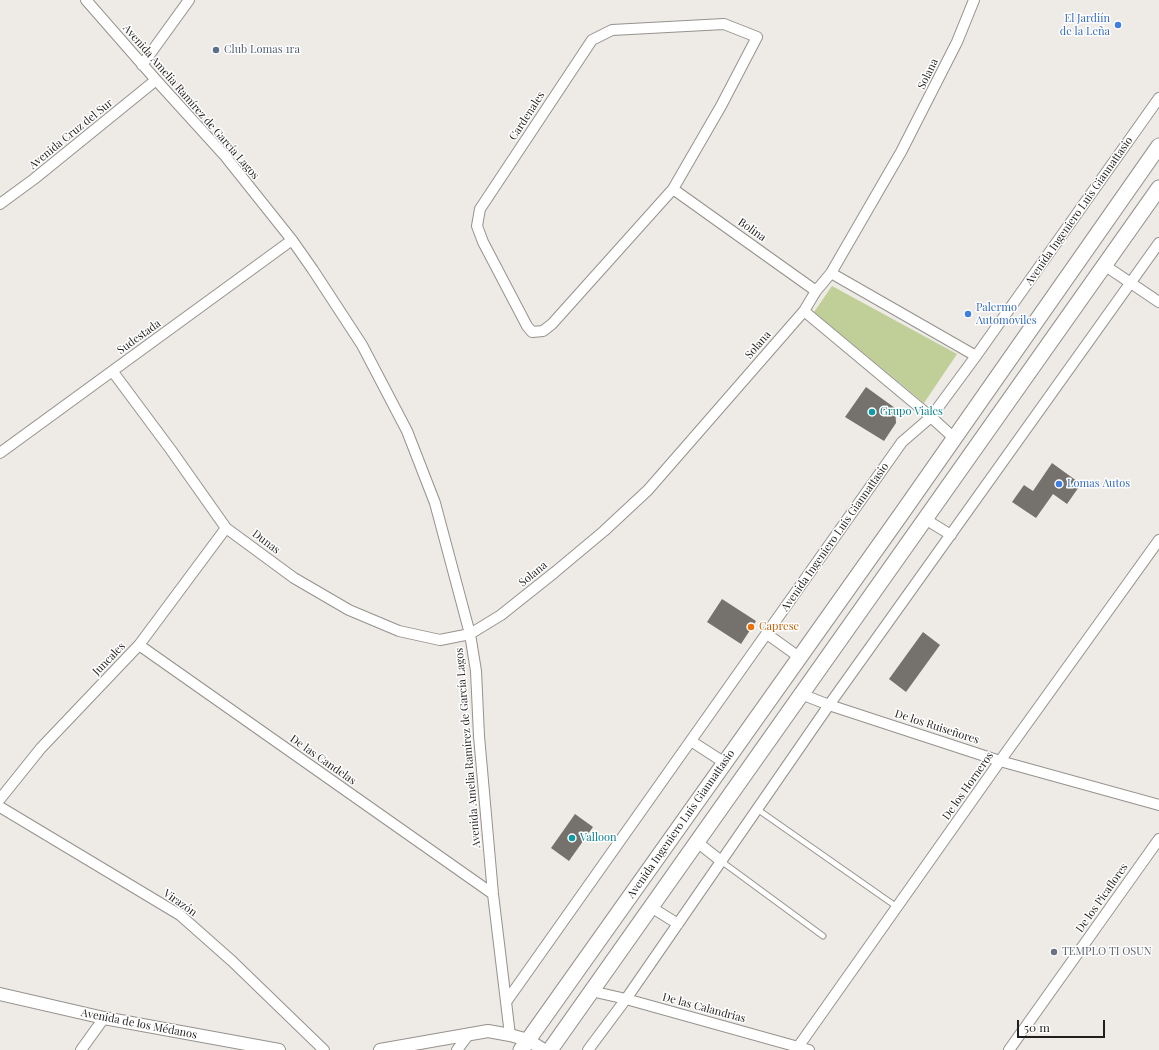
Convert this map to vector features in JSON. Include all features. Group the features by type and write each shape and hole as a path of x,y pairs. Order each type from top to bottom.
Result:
{"main road":[{"name":"Avenida Ingeniero Luis Giannattasio","path":"525,1045 1159,146"},
{"name":"Avenida Ingeniero Luis Giannattasio","path":"550,1050 1159,188"}],"street":[{"name":"Avenida Amelia Ramírez de García Lagos","path":"86,0 142,65 225,156 292,240 362,345 407,431 435,503 470,634 476,671 479,736 493,894 510,1035"},
{"path":"142,65 189,0"},
{"name":"Solana","path":"470,634 501,615 549,577 604,531 648,490 804,311 816,291 831,273 901,152 957,42 974,0"},
{"name":"Cardenales","path":"724,24 757,37 721,106 673,189 552,324 543,331 532,332 527,326 482,242 477,226 480,209 592,40 612,30 724,24"},
{"name":"Avenida Cruz del Sur","path":"0,204 34,179 156,80"},
{"name":"Avenida Ingeniero Luis Giannattasio","path":"506,1002 902,442 931,417 1159,98"},
{"name":"Bolina","path":"673,189 816,291"},
{"name":"Sudestada","path":"0,453 292,240"},
{"path":"588,1050 626,999 829,705 1159,243"},
{"path":"1104,265 1159,302"},
{"path":"831,273 976,356"},
{"path":"804,311 954,438"},
{"name":"Dunas","path":"113,372 171,450 226,528 294,578 349,610 399,631 440,640 470,634"},
{"path":"925,519 951,535"},
{"name":"Juncales","path":"0,799 41,748 139,645 226,528"},
{"name":"De los Horneros","path":"798,1047 1000,761 1159,540"},
{"path":"767,634 799,657"},
{"name":"De las Candelas","path":"139,645 493,894"},
{"name":"De los Ruiseñores","path":"801,694 829,705 1000,761 1159,805"},
{"path":"690,741 724,763"},
{"name":"Virazón","path":"0,807 180,915 232,961 324,1050"},
{"name":"De los Picaflores","path":"1009,1050 1159,839"},
{"path":"697,842 721,861"},
{"path":"651,907 678,924"},
{"name":"De las Calandrias","path":"591,991 626,999 809,1050"},
{"name":"Avenida de los Médanos","path":"0,994 235,1046 279,1050"},
{"path":"81,1050 104,1018"},
{"path":"380,1050 488,1031 510,1035 525,1045 544,1050"},
{"path":"457,1050 469,1034"}],"lane":[{"path":"757,809 897,907"},
{"path":"721,861 823,936"}],"green space":[{"path":"832,286 957,354 924,403 814,312"}],"building":[{"name":"Grupo Viales","path":"866,387 895,408 896,423 884,441 845,417"},
{"path":"1052,463 1081,484 1067,504 1053,494 1036,518 1012,502 1024,485 1033,491"},
{"path":"722,599 756,621 741,644 707,622"},
{"path":"923,632 940,645 906,692 889,679"},
{"name":"Valloon","path":"575,814 593,827 569,861 551,848"}],"place":[{"name":"El Jardiín de la Leña","path":"1118,25"},
{"name":"Club Lomas 1ra","path":"216,50"},
{"name":"Palermo Automoviles","path":"968,314"},
{"name":"Grupo Viales","path":"872,412"},
{"name":"Lomas Autos","path":"1059,484"},
{"name":"Caprese","path":"751,627"},
{"name":"Valloon","path":"572,838"},
{"name":"TEMPLO TI OSUN","path":"1054,952"}]}
